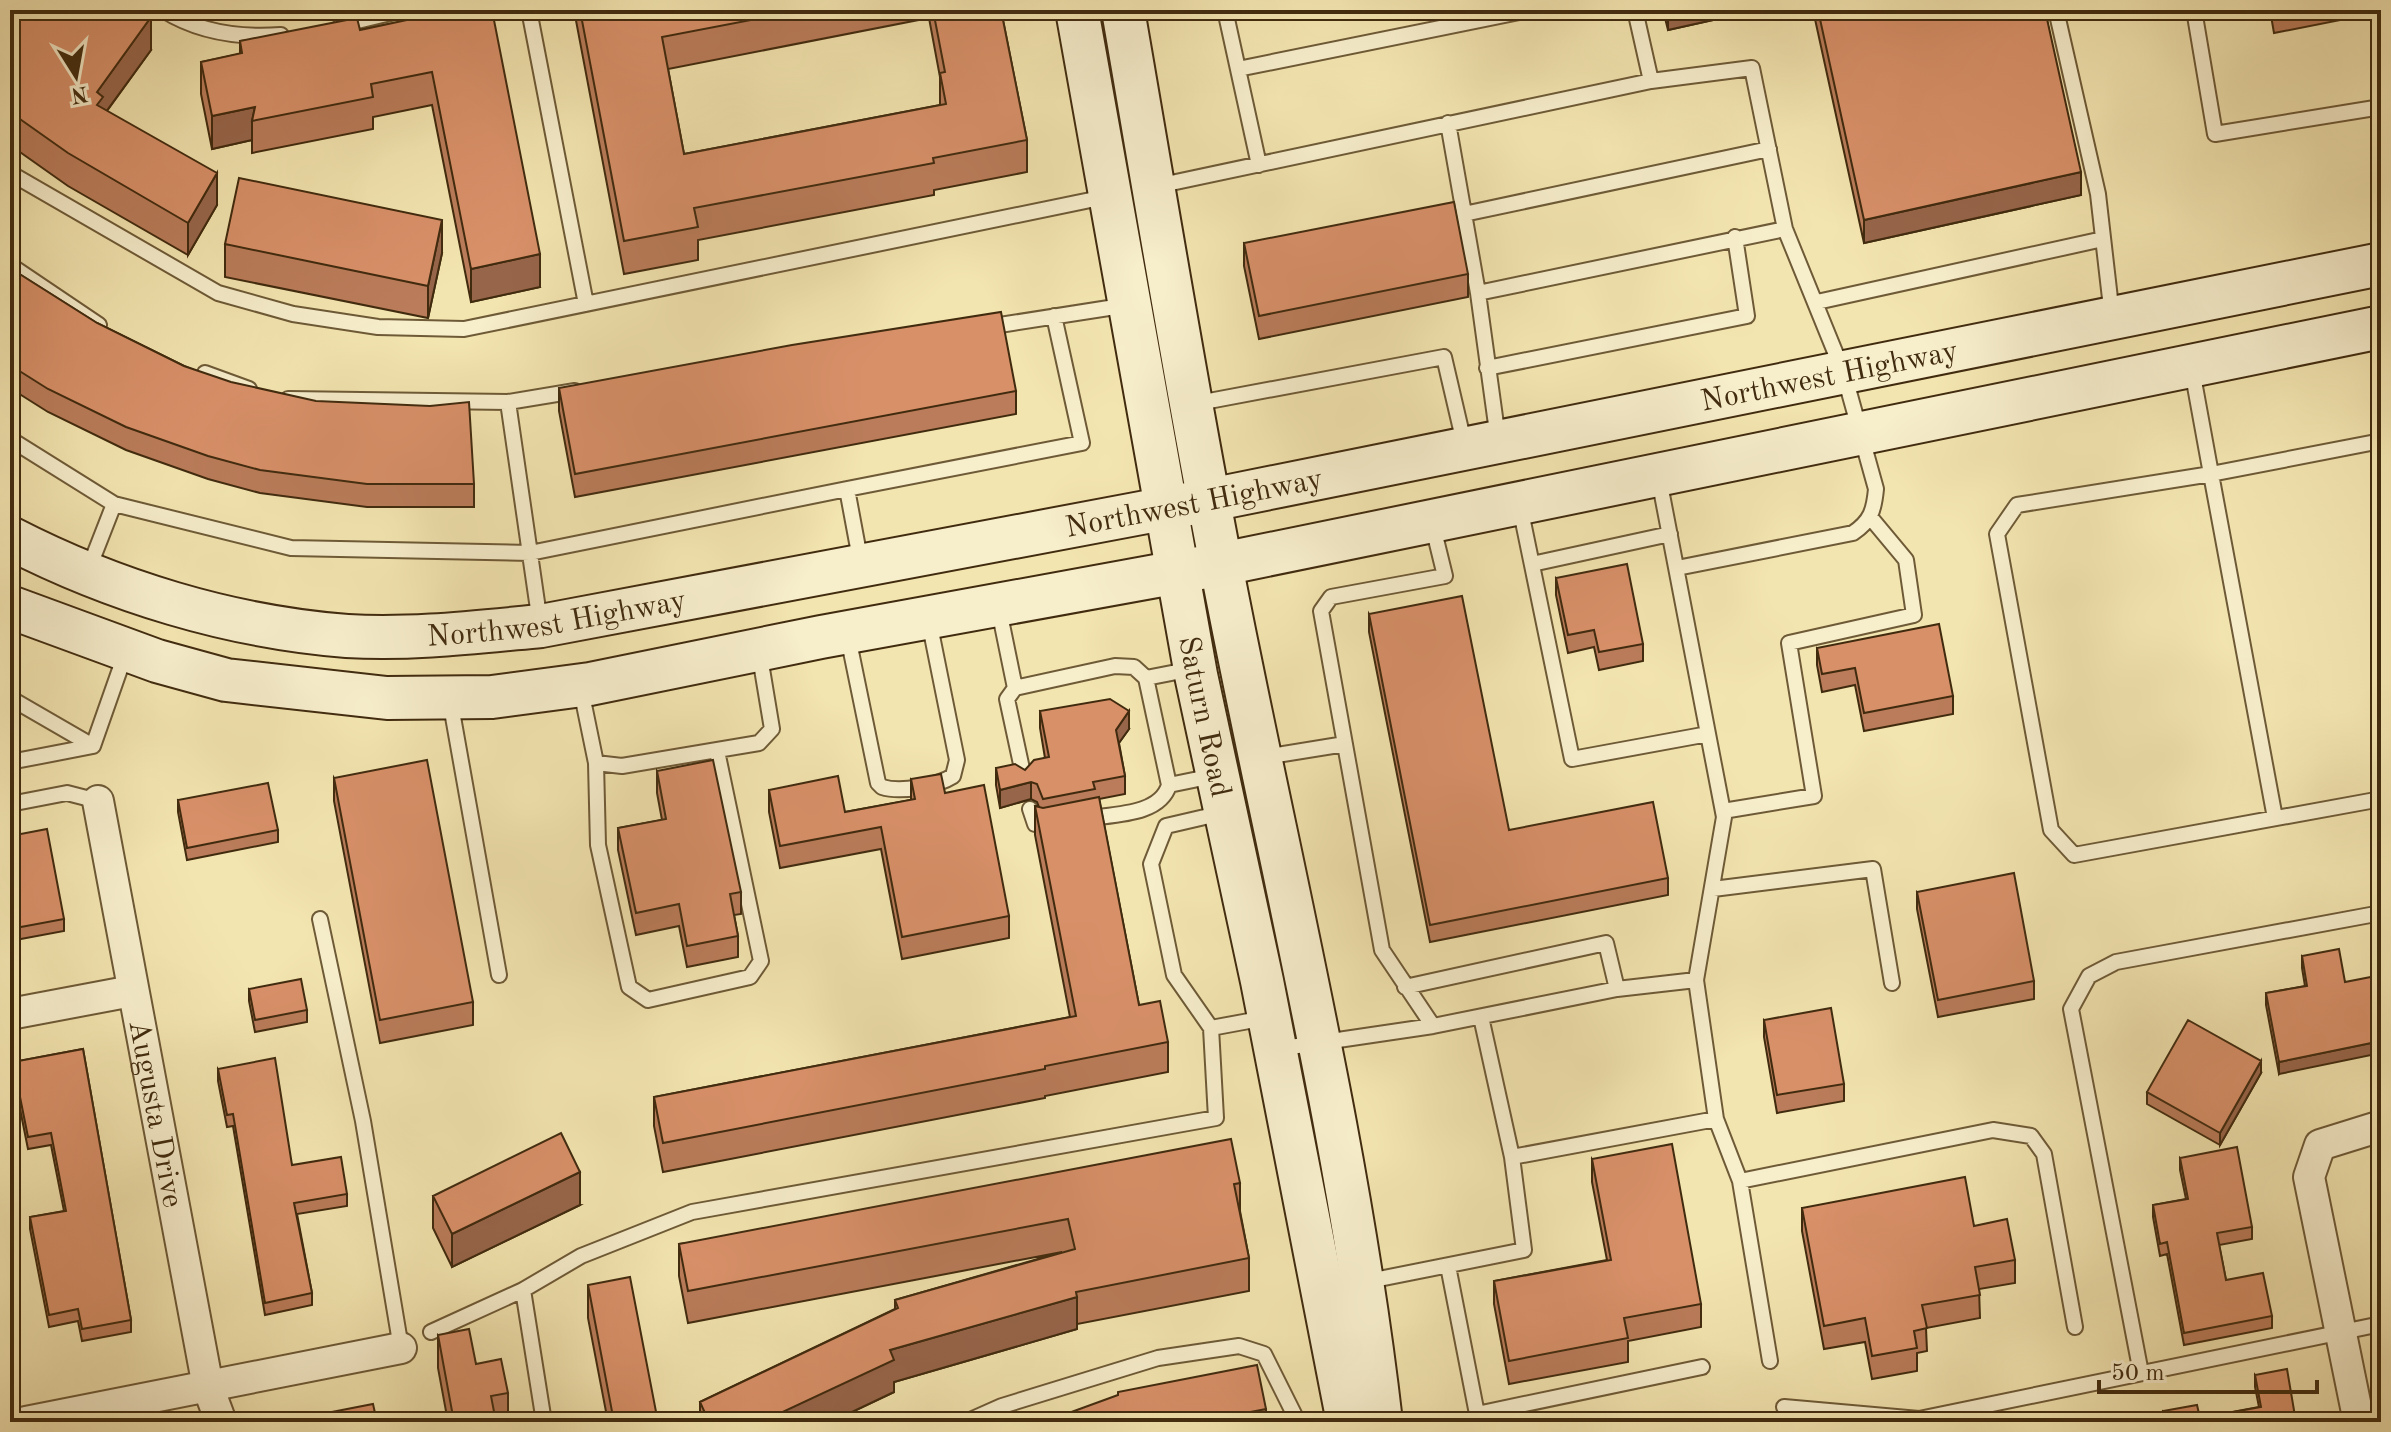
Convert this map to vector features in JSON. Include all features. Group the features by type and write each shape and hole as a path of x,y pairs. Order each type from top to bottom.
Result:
{"main road":[{"name":"Saturn Road","path":"1077,10 1165,508 1221,794 1292,1024 1364,1282 1381,1422"},
{"name":"Saturn Road","path":"1123,10 1210,500 1260,758 1292,1024 1348,1422"},
{"path":"1109,196 1153,187"},
{"name":"Northwest Highway","path":"10,538 87,573 152,597 249,621 347,636 447,634 541,626 1210,500 2381,264"},
{"name":"Northwest Highway","path":"10,607 127,650 239,682 387,698 492,697 565,687 1177,573 2191,369 2381,327"},
{"path":"541,626 565,687"}],"street":[{"name":"Augusta Drive","path":"98,801 208,1387 221,1422"},
{"path":"10,1014 132,991"},
{"path":"2359,1422 2309,1177 2320,1145 2381,1126"},
{"path":"26,1422 401,1348"}],"lane":[{"path":"163,10 177,19 245,38 298,33"},
{"path":"326,28 403,10"},
{"path":"529,10 586,304"},
{"path":"1225,10 1259,165"},
{"path":"1238,69 1529,10"},
{"path":"1635,10 1651,81"},
{"path":"2056,10 2098,194 2112,319"},
{"path":"2194,10 2215,134 2381,107"},
{"path":"1153,187 1651,81 1752,68 1785,229 1844,374 1876,489 1871,518 1853,533 1677,568"},
{"path":"1448,123 1478,293 1487,368 1482,445"},
{"path":"1464,214 1769,149"},
{"path":"10,173 218,293 293,314 378,327 464,329 1109,196"},
{"path":"1478,293 1785,229"},
{"path":"1487,368 1747,316 1735,237"},
{"path":"1817,302 2103,239"},
{"path":"10,265 112,334"},
{"path":"976,328 1128,305"},
{"path":"10,439 114,504 291,548 530,553 1082,443 1054,316"},
{"path":"1193,404 1444,357 1482,445"},
{"path":"2191,369 2275,818"},
{"path":"194,370 272,396 508,402 586,389"},
{"path":"508,402 541,626"},
{"path":"2381,441 2211,474 2017,505 1997,534 2051,830 2074,855 2381,799"},
{"path":"1659,475 1723,811 1713,889 1696,980 1716,1119 1740,1181 1770,1361"},
{"path":"847,489 861,565"},
{"path":"1519,503 1572,759 1708,734"},
{"path":"87,573 114,504"},
{"path":"1723,811 1814,796 1789,643 1914,615 1906,560 1871,518"},
{"path":"1432,521 1445,576 1331,597 1321,611 1382,950 1433,1026"},
{"path":"1532,564 1670,534"},
{"path":"998,605 1015,688"},
{"path":"847,633 878,783 882,787 897,789 943,781 953,776 957,760 929,618"},
{"path":"93,746 127,650"},
{"path":"596,763 622,766 759,743 772,729 758,650"},
{"path":"1024,778 1007,699 1015,688 1115,666 1134,667 1146,678 1169,785 1166,797 1155,806 1041,827 1035,824 1030,809"},
{"path":"1146,678 1195,669"},
{"path":"565,687 596,763 598,845 629,987 648,1000 750,977 761,961 717,751"},
{"path":"10,698 93,746"},
{"path":"449,698 499,975"},
{"path":"1260,758 1345,744"},
{"path":"10,762 93,746"},
{"path":"1169,785 1221,794"},
{"path":"10,804 67,793 98,801"},
{"path":"431,1332 523,1290 581,1256 692,1212 1216,1118 1211,1028 1174,975 1151,864 1166,826 1221,794"},
{"path":"1713,889 1873,869 1892,983"},
{"path":"2141,1373 2071,1009 2089,976 2116,962 2381,913"},
{"path":"320,919 363,1121 401,1348"},
{"path":"1405,987 1606,943 1617,989"},
{"path":"1211,1028 1292,1024 1433,1026 1617,989 1696,980"},
{"path":"1364,1282 1524,1250 1512,1157 1481,1017"},
{"path":"1512,1157 1716,1119"},
{"path":"1740,1181 1993,1130 2031,1136 2044,1154 2075,1327"},
{"path":"1448,1266 1477,1414 1702,1367"},
{"path":"523,1290 544,1422"},
{"path":"1784,1407 1919,1419 2381,1324"},
{"path":"966,1422 1002,1406 1158,1358 1239,1346 1264,1354 1298,1422"},
{"path":"10,1414 11,1422"}],"building":[{"path":"10,10 141,10 151,17 97,92 103,97 97,105 217,173 188,223 68,153 10,112"},
{"path":"420,10 492,10 540,254 471,269 432,72 371,84 373,97 252,121 255,107 212,116 201,62 242,53 240,41 357,18 360,30 421,17"},
{"path":"580,10 803,10 662,37 684,154 946,104 940,73 945,72 933,10 1001,10 1027,140 933,158 934,163 694,208 698,227 624,241"},
{"path":"1818,10 2045,10 2081,172 1864,220"},
{"path":"239,178 442,220 428,286 225,244"},
{"path":"1454,202 1468,274 1259,316 1244,243"},
{"path":"10,268 97,323 184,366 231,382 316,401 430,406 469,402 474,484 367,484 260,470 208,456 126,427 48,389 10,365"},
{"path":"1001,312 1016,391 575,474 559,388 792,345"},
{"path":"1627,564 1643,644 1599,652 1594,630 1568,635 1556,578"},
{"path":"1462,596 1509,830 1653,802 1668,878 1430,925 1369,614"},
{"path":"1939,624 1953,696 1864,713 1855,668 1822,674 1817,648"},
{"path":"1110,699 1129,711 1116,730 1125,776 1093,782 1095,789 1043,799 1037,784 1031,782 1000,790 996,768 1015,764 1025,770 1034,760 1049,757 1040,711"},
{"path":"427,760 473,1002 380,1020 334,778"},
{"path":"713,760 741,892 730,894 738,936 687,946 679,904 636,913 618,828 666,819 657,771"},
{"path":"941,774 945,793 984,785 1009,916 902,937 881,827 780,846 769,790 838,776 845,812 915,799 911,779"},
{"path":"268,783 278,830 187,848 178,800"},
{"path":"1099,797 1139,1005 1160,1001 1168,1042 663,1143 654,1097 1076,1016 1035,806 1043,808"},
{"path":"47,829 64,919 10,929 10,881 17,880 10,836"},
{"path":"2014,873 2034,981 1938,1000 1917,892"},
{"path":"2339,949 2345,982 2381,975 2381,1041 2279,1062 2266,993 2307,986 2302,956"},
{"path":"301,979 307,1010 255,1020 249,989"},
{"path":"1831,1008 1844,1084 1777,1095 1764,1020"},
{"path":"2188,1020 2261,1061 2220,1133 2147,1092"},
{"path":"83,1049 131,1320 82,1329 78,1309 49,1315 30,1217 66,1211 51,1133 28,1137 13,1062"},
{"path":"275,1058 292,1165 341,1157 347,1194 294,1203 312,1293 265,1303 233,1114 227,1115 218,1069"},
{"path":"561,1133 580,1172 452,1234 433,1196"},
{"path":"1231,1139 1240,1183 1234,1184 1249,1258 1076,1292 1077,1297 890,1350 894,1360 761,1422 709,1422 700,1402 898,1308 895,1300 1075,1249 1068,1219 688,1291 679,1244"},
{"path":"1672,1144 1701,1304 1624,1318 1628,1338 1509,1361 1494,1281 1611,1260 1592,1159"},
{"path":"2237,1147 2252,1227 2217,1233 2226,1280 2263,1273 2272,1316 2184,1333 2167,1242 2160,1244 2153,1205 2188,1199 2180,1158"},
{"path":"2381,1171 2381,1234 2372,1173"},
{"path":"1965,1177 1974,1226 2007,1219 2015,1260 1975,1267 1980,1295 1922,1305 1927,1328 1914,1331 1917,1348 1872,1356 1865,1318 1824,1326 1802,1208"},
{"path":"630,1277 658,1422 614,1422 588,1285"},
{"path":"469,1329 476,1364 501,1359 508,1393 491,1396 496,1422 454,1422 438,1335"},
{"path":"1257,1365 1266,1409 1199,1422 1044,1422 1118,1395 1118,1392"},
{"path":"2287,1369 2296,1422 2165,1422 2163,1411 2197,1405 2200,1418 2261,1407 2255,1375"},
{"path":"373,1404 377,1422 285,1421"}]}
